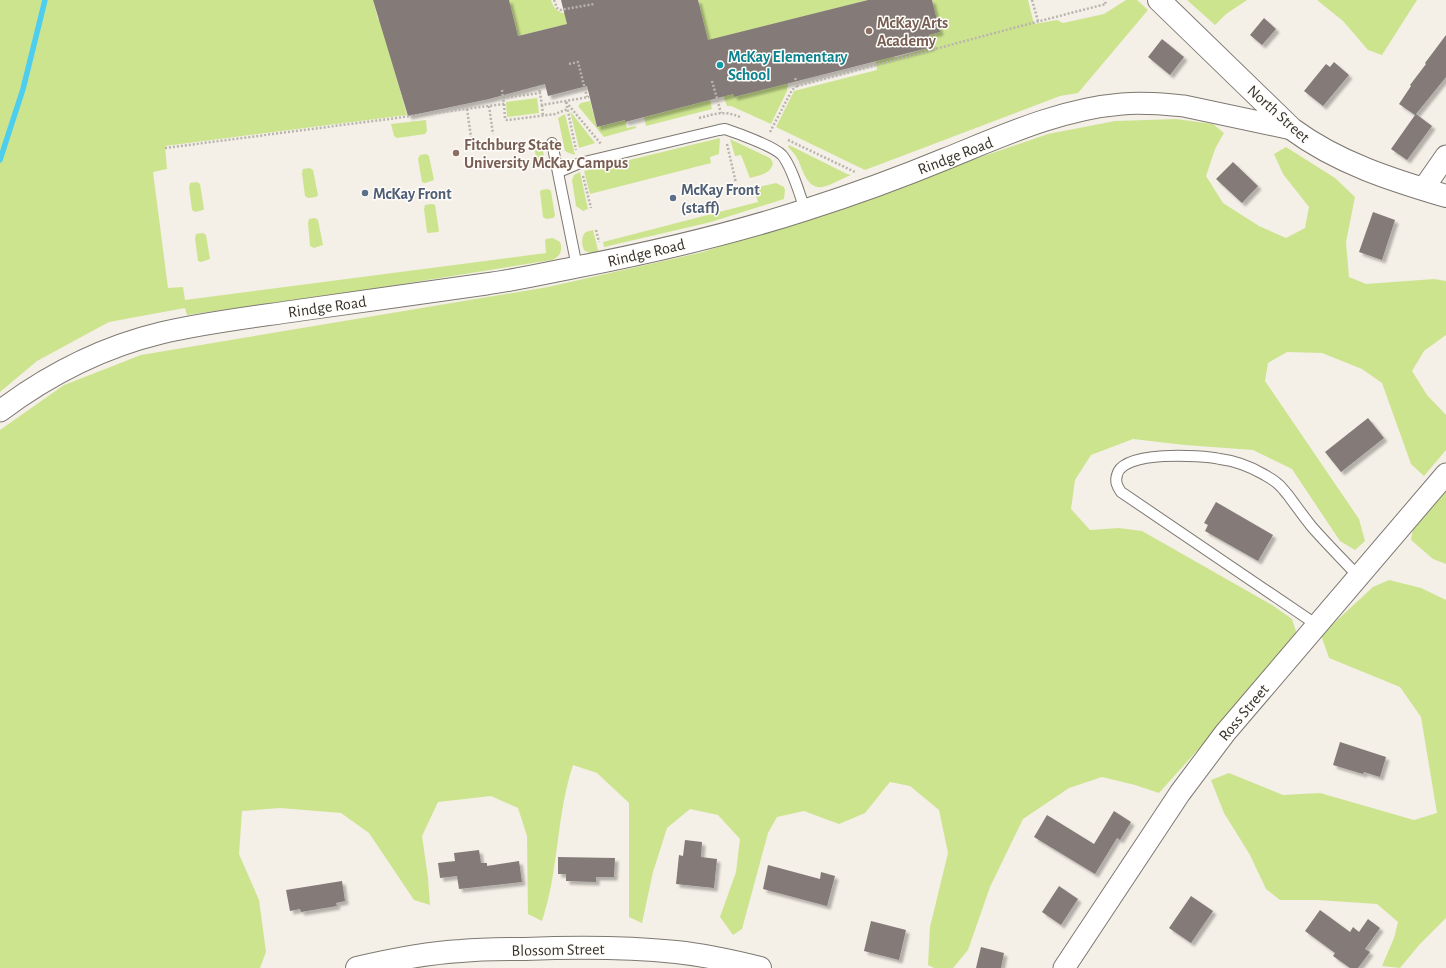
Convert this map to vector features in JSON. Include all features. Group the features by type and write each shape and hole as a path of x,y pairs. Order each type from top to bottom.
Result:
{"street":[{"name":"North Street","path":"1159,0 1292,129 1312,143 1360,168 1446,196"},
{"name":"Rindge Road","path":"0,411 33,388 84,360 130,342 160,333 225,321 490,284 679,246 743,229 805,210 913,171 1039,122 1099,107 1134,103 1184,106 1292,129"},
{"path":"1423,189 1446,156"},
{"name":"Ross Street","path":"1064,968 1185,787 1225,733 1446,474"},
{"name":"Blossom Street","path":"356,968 390,960 462,950 616,948 677,952 719,958 760,968"}],"lane":[{"path":"559,172 577,164 719,130 732,131 764,145 782,156 789,167 805,210"},
{"path":"552,143 577,267"},
{"path":"1317,625 1121,492 1116,480 1117,472 1121,467 1128,463 1139,459 1158,457 1195,456 1239,462 1279,484 1312,526 1358,576"}],"path":[{"path":"554,0 557,8 560,10 594,4"},
{"path":"1032,0 1038,21"},
{"path":"764,145 792,90 797,86 1106,4 1104,0"},
{"path":"542,105 588,97 578,62 569,64"},
{"path":"795,77 797,86"},
{"path":"712,81 722,119"},
{"path":"540,86 543,116"},
{"path":"502,90 505,118 507,120 555,114 568,109"},
{"path":"503,98 540,93"},
{"path":"566,102 577,154"},
{"path":"566,102 610,156"},
{"path":"165,148 504,104"},
{"path":"489,106 492,134"},
{"path":"467,109 471,137"},
{"path":"726,138 736,183"},
{"path":"582,173 591,208"},
{"path":"596,230 600,243"}],"green space":[{"path":"0,0 373,0 378,19 386,17 383,30 407,115 165,146 167,169 153,172 168,288 183,287 185,300 546,253 545,241 546,239 553,238 560,242 560,253 552,260 365,290 187,315 185,308 109,322 37,361 0,392"},
{"path":"509,0 551,0 555,8 562,13 594,6 568,61 559,26 518,36"},
{"path":"698,0 868,0 708,41"},
{"path":"932,0 1028,0 1034,24 1057,20 1063,23 1104,14 1126,0 1137,0 1148,10 1078,93 1060,96 865,170 776,127 794,91 877,70 876,61 894,56 895,58 932,47 929,35 940,32"},
{"path":"1187,0 1247,0 1226,14 1215,25"},
{"path":"1317,0 1417,0 1382,55 1368,50 1343,21"},
{"path":"729,79 734,97 788,83 787,91 771,124 731,106 727,106 718,82"},
{"path":"537,98 539,113 507,117 506,102"},
{"path":"710,100 712,109 646,126 644,117"},
{"path":"590,101 597,127 625,120 627,128 636,126 636,128 604,137 578,106 581,103"},
{"path":"570,111 595,143 579,148"},
{"path":"565,114 575,155 565,151 558,118"},
{"path":"1176,119 1213,124 1224,133 1215,149 1206,176 1223,203 1259,226 1286,238 1305,228 1309,207 1283,174 1274,154 1286,147 1335,178 1355,197 1346,242 1349,277 1366,284 1434,279 1446,281 1446,335 1424,351 1412,371 1427,395 1446,415 1446,450 1424,476 1411,464 1382,383 1362,369 1322,353 1287,352 1268,363 1265,381 1359,519 1365,541 1355,550 1340,541 1292,469 1253,450 1185,445 1133,439 1091,455 1075,480 1071,509 1090,530 1119,528 1142,531 1272,605 1292,619 1298,638 1159,793 1135,785 1102,777 1069,788 1023,819 990,887 968,950 953,968 934,968 928,965 930,927 948,853 939,810 910,786 890,782 865,813 839,824 804,811 777,817 768,833 742,929 733,935 720,917 736,872 740,839 718,815 690,809 667,828 653,872 642,923 629,917 629,803 597,773 573,765 563,804 552,883 542,921 528,914 527,836 518,808 491,796 438,802 422,836 430,905 414,900 369,833 341,813 280,808 242,811 239,854 259,900 266,952 260,968 0,968 0,430 64,385 141,355 548,287 703,252 1048,134 1115,121"},
{"path":"426,120 427,131 425,134 397,138 394,136 391,124"},
{"path":"720,138 719,154 710,157 711,163 590,194 584,171"},
{"path":"539,139 542,142 545,164 544,167 539,168 537,166 534,143"},
{"path":"730,139 770,158 773,163 770,170 764,174 750,178 741,155 735,156"},
{"path":"789,145 851,175 833,184 817,187 806,178 796,156 788,147"},
{"path":"426,154 429,156 434,180 425,183 422,182 418,159 420,155"},
{"path":"310,168 313,170 318,195 316,197 308,198 305,196 302,173 303,169"},
{"path":"580,172 588,209 583,211 576,206 572,180 574,175"},
{"path":"197,182 200,184 204,209 195,212 192,210 189,187 190,183"},
{"path":"776,183 784,187 784,199 711,222 604,247 603,242 758,202 754,188"},
{"path":"548,189 551,191 555,216 553,218 546,219 543,217 540,192 541,190"},
{"path":"425,205 435,205 439,231 428,233 424,209"},
{"path":"315,218 318,220 323,245 314,248 310,246 308,223 309,219"},
{"path":"593,230 599,254 584,250 582,238 584,234"},
{"path":"203,233 206,235 210,259 201,262 198,261 195,238 196,234"},
{"path":"1446,488 1446,564 1433,559 1411,540 1414,523"},
{"path":"1389,580 1421,588 1446,600 1446,918 1419,945 1400,968 1382,966 1394,938 1398,922 1377,904 1318,900 1280,900 1266,889 1250,855 1224,813 1211,780 1229,773 1283,795 1320,793 1414,820 1437,813 1421,717 1400,687 1329,658 1321,635 1373,587"}],"building":[{"path":"373,0 509,0 518,36 567,24 561,0 698,0 708,40 868,0 932,0 940,32 929,35 932,47 734,97 733,94 625,122 625,120 597,127 587,86 548,96 545,84 489,99 408,116"},
{"path":"1264,18 1276,29 1262,45 1250,35"},
{"path":"1446,35 1446,77 1416,114 1432,126 1407,160 1391,149 1415,115 1399,104 1411,86 1410,85"},
{"path":"1162,39 1184,57 1170,75 1148,57"},
{"path":"1334,62 1349,75 1323,106 1304,91 1326,64 1330,67"},
{"path":"1233,162 1258,186 1242,203 1216,179"},
{"path":"1373,212 1395,220 1382,260 1359,252"},
{"path":"1368,418 1384,438 1341,472 1325,452"},
{"path":"1216,502 1273,535 1258,561 1205,531 1208,525 1204,523"},
{"path":"1340,742 1386,757 1380,777 1364,772 1363,774 1333,765"},
{"path":"1114,811 1131,822 1120,840 1117,838 1095,874 1034,837 1047,815 1094,844"},
{"path":"685,840 702,842 701,857 717,859 714,888 676,884 679,855 683,856"},
{"path":"479,850 481,863 487,863 487,866 519,861 522,882 459,889 457,876 440,878 438,863 455,861 454,853"},
{"path":"558,857 615,858 614,877 596,877 596,882 566,881 566,874 558,874"},
{"path":"768,865 820,879 821,872 835,876 827,906 763,889"},
{"path":"342,881 345,901 336,903 337,906 301,912 300,909 290,911 286,890"},
{"path":"1059,886 1078,899 1061,925 1042,912"},
{"path":"1191,896 1213,911 1191,943 1169,928"},
{"path":"1320,910 1350,932 1353,927 1359,932 1368,919 1380,928 1365,949 1370,952 1358,968 1350,968 1333,956 1335,953 1305,931"},
{"path":"871,921 906,930 899,960 864,951"},
{"path":"981,947 1004,953 1001,968 976,968"}],"waterway":[{"path":"0,160 23,89 45,0"}],"place":[{"name":"McKay Arts Academy","path":"869,31"},
{"name":"McKay Elementary School","path":"720,65"},
{"name":"Fitchburg State University McKay Campus","path":"456,153"},
{"name":"McKay Front","path":"365,193"},
{"name":"McKay Front (staff)","path":"673,198"}]}
